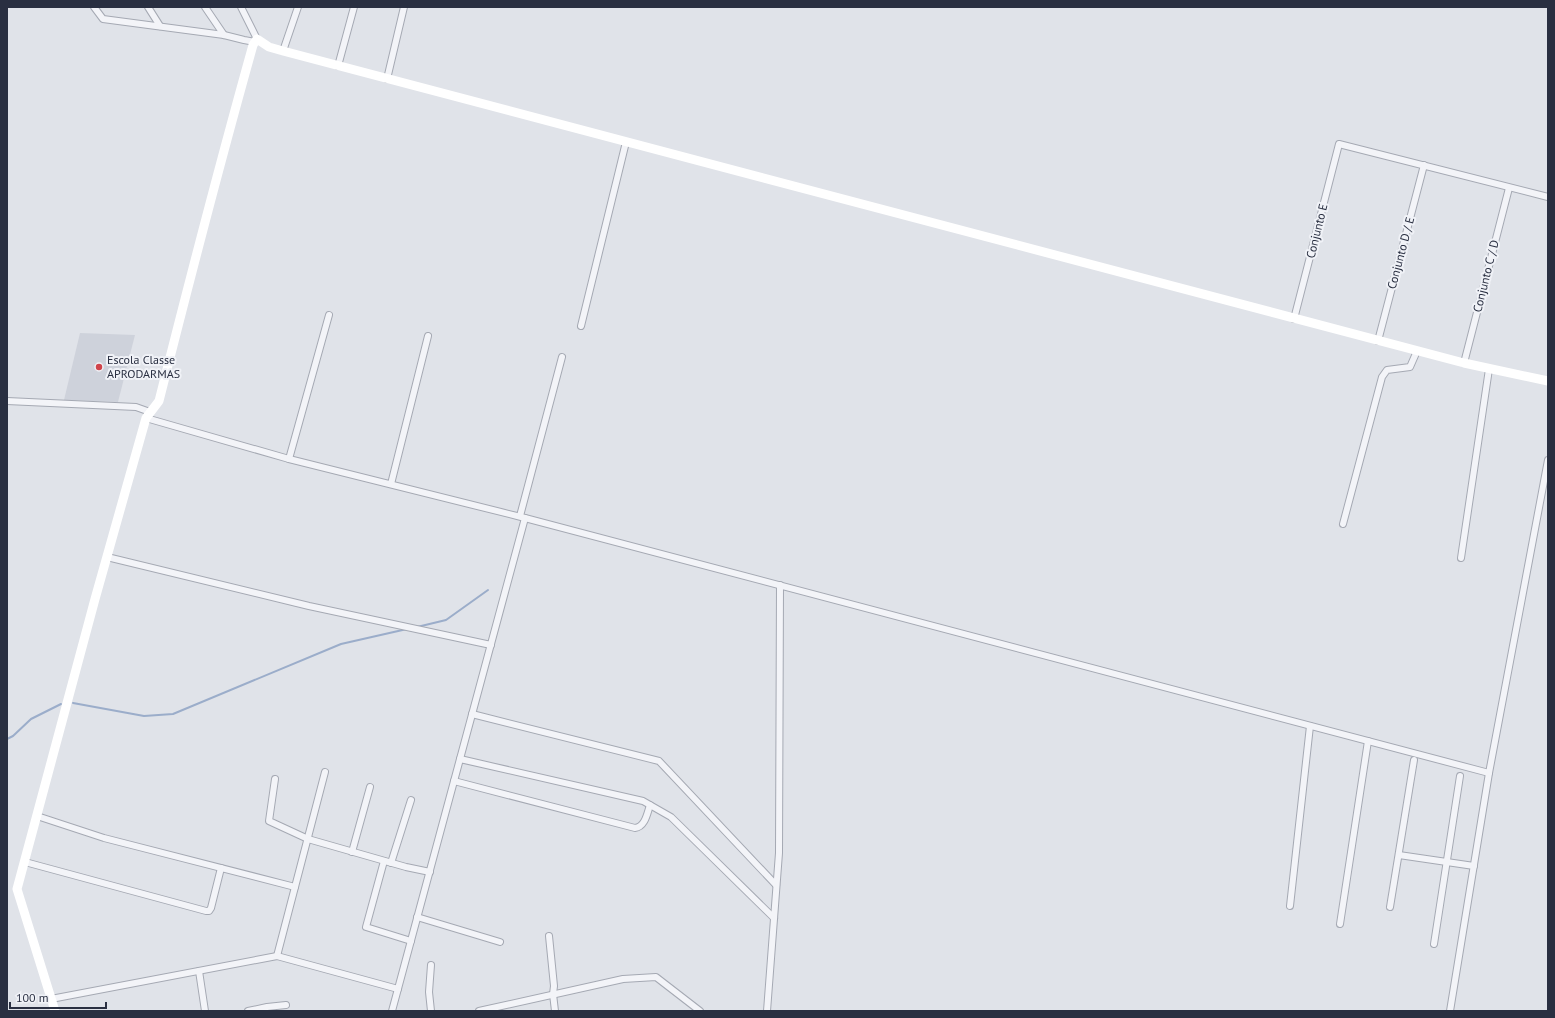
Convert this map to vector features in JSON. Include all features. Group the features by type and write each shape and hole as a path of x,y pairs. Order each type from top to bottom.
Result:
{"street":[{"path":"94,7 103,19 224,35 244,40 256,40 269,47 338,66 1294,319 1464,363 1548,381"},
{"path":"148,7 160,26"},
{"path":"205,7 224,35"},
{"path":"55,1011 17,889 107,557 148,415 159,401 199,241 246,67 256,40 241,7"},
{"path":"283,51 298,7"},
{"path":"338,66 354,7"},
{"path":"387,79 404,7"},
{"path":"581,326 626,142"},
{"name":"Conjunto E","path":"1294,319 1339,144 1424,166"},
{"path":"1424,166 1548,197"},
{"name":"Conjunto D / E","path":"1378,341 1424,166"},
{"name":"Conjunto C / D","path":"1464,363 1509,188"},
{"path":"289,459 329,315"},
{"path":"391,484 428,336"},
{"path":"1343,524 1382,377 1387,370 1410,367 1417,351"},
{"path":"392,1011 491,644 562,357"},
{"path":"1461,558 1489,369"},
{"path":"7,401 136,407 148,415 289,459 523,517 1489,773"},
{"path":"1450,1011 1489,773 1548,460"},
{"path":"107,557 309,606 491,644"},
{"path":"767,1011 778,852 780,585"},
{"path":"472,714 659,761 776,884"},
{"path":"1290,906 1310,726"},
{"path":"1340,924 1368,741"},
{"path":"460,759 643,802 650,805 672,817 774,918"},
{"path":"1390,907 1414,760"},
{"path":"277,956 325,772"},
{"path":"1434,944 1460,776"},
{"path":"275,779 268,821 308,839 391,863 430,872"},
{"path":"454,781 635,828 642,825 650,805"},
{"path":"352,852 370,787"},
{"path":"391,863 411,800"},
{"path":"37,816 104,838 295,887"},
{"path":"1399,855 1474,866"},
{"path":"384,861 366,927 411,941"},
{"path":"25,862 206,911 209,911 212,908 220,868"},
{"path":"417,917 500,942"},
{"path":"549,936 554,986 553,994 556,1011"},
{"path":"52,999 277,956 398,989"},
{"path":"431,965 429,992 431,1011"},
{"path":"199,971 205,1011"},
{"path":"480,1011 622,979 656,977 700,1011"},
{"path":"248,1011 267,1006 286,1005"}],"shaded area":[{"name":"Escola Classe APRODARMAS","path":"80,333 135,335 118,402 64,400"}],"waterway":[{"path":"417,627 446,620 488,590"},
{"path":"73,703 144,716 173,714 341,644 407,629"},
{"path":"7,739 13,736 31,719 61,704"}],"place":[{"name":"Escola Classe APRODARMAS","path":"99,367"}]}
